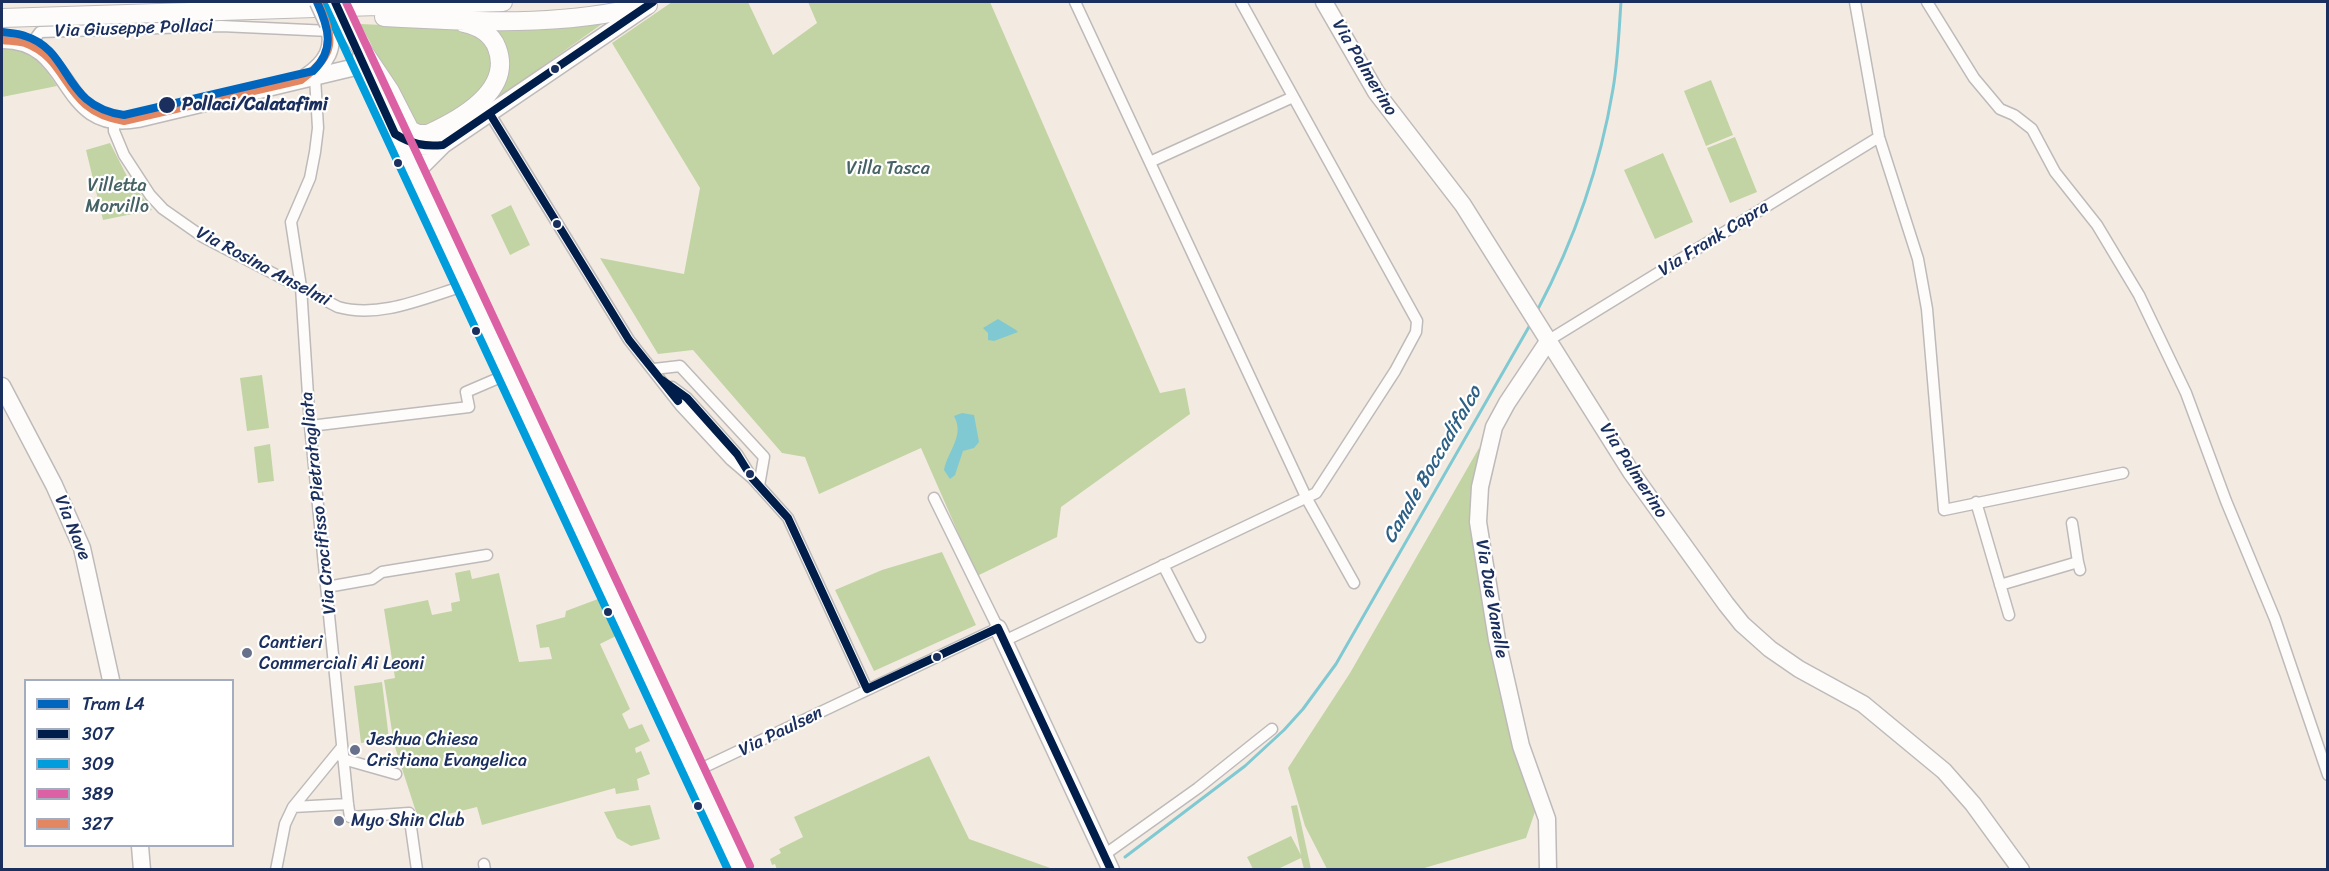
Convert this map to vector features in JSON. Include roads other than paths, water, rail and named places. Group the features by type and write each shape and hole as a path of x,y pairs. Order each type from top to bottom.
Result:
{"main road":[{"path":"2,18 503,2"},
{"path":"284,10 457,21 576,18 613,14 650,3"},
{"path":"335,26 390,91 410,130 418,134 428,134 486,97 495,86 500,72 501,57 491,38 473,25 457,21"}],"street":[{"path":"318,2 364,65 740,870"},
{"path":"308,78 325,61 330,49 335,26 334,2"},
{"path":"1075,2 1152,161 1306,499 1354,583"},
{"path":"1241,2 1417,321 1416,332 1395,371 1316,493 1306,499"},
{"name":"Via Palmerino","path":"1324,2 1376,92 1463,206 1631,472 1742,624 1758,639 1799,669 1863,704 1944,771 1973,804 2021,870"},
{"path":"1855,2 1879,137 1918,259 1927,309 1944,510 2123,473"},
{"path":"1927,2 1974,78 2000,109 2014,115 2032,129 2055,172 2097,225 2139,295 2186,393 2226,501 2275,619 2328,775"},
{"path":"416,180 421,167 443,145 650,3"},
{"name":"Via Giuseppe Pollaci","path":"114,121 89,110 71,91 49,58 31,44 40,32 221,26 335,26"},
{"path":"2,40 31,44"},
{"path":"114,121 138,119 364,65"},
{"name":"Via Crocifisso Pietratagliata","path":"308,78 318,128 310,178 291,222 301,287 310,426 348,804"},
{"path":"1152,161 1293,97"},
{"path":"490,114 629,340 662,380 687,398 737,454 756,482 788,518 867,689"},
{"name":"Via Rosina Anselmi","path":"114,121 114,131 124,155 150,195 163,209 203,237 338,308 355,312 373,312 467,285"},
{"path":"395,134 409,144 420,147 443,145"},
{"name":"Via Frank Capra","path":"1545,334 1879,137"},
{"name":"Via Due Vanelle","path":"1545,334 1494,427 1480,487 1478,522 1497,640 1521,746 1547,819 1548,870"},
{"path":"654,369 680,366 764,457 756,482"},
{"path":"310,426 469,407 466,392 508,374"},
{"name":"Via Nave","path":"2,386 54,485 82,548 111,679"},
{"path":"934,498 1001,634 1105,864 1272,729"},
{"name":"Via Paulsen","path":"694,772 867,689 1163,565 1306,499"},
{"path":"1976,502 2008,615"},
{"path":"2000,585 2079,566 2072,523"},
{"path":"327,586 372,579 382,573 487,555"},
{"path":"1163,565 1200,637"},
{"path":"276,870 285,824 293,807 343,753 396,774"},
{"path":"293,807 348,804 350,817 409,813 417,870"},
{"path":"140,847 142,870"}],"water":[{"path":"998,319 1018,332 994,341 988,340 988,333 983,328"},
{"path":"962,413 974,415 979,442 974,448 963,451 955,475 950,479 944,470 957,437 957,423 954,416"}],"waterway":[{"name":"Canale Boccadifalco","path":"1537,311 1574,231 1601,147 1615,78 1621,2"},
{"name":"Canale Boccadifalco","path":"1125,857 1245,766 1303,709 1336,664 1530,325"}],"tram line":[{"name":"L4","path":"2,32 22,35 40,43 52,53 78,90 89,101 104,110 124,115 313,71 325,55 328,38 325,21 317,2"}],"place":[{"name":"Pollaci/Calatafimi","path":"167,105"},
{"name":"Cantieri Commerciali Ai Leoni","path":"247,653"},
{"name":"Jeshua Chiesa Cristiana Evangelica","path":"355,750"},
{"name":"Myo Shin Club","path":"339,821"}],"park label":[{"name":"Villa Tasca","path":"888,169"},
{"name":"Villetta Morvillo","path":"117,196"}]}
